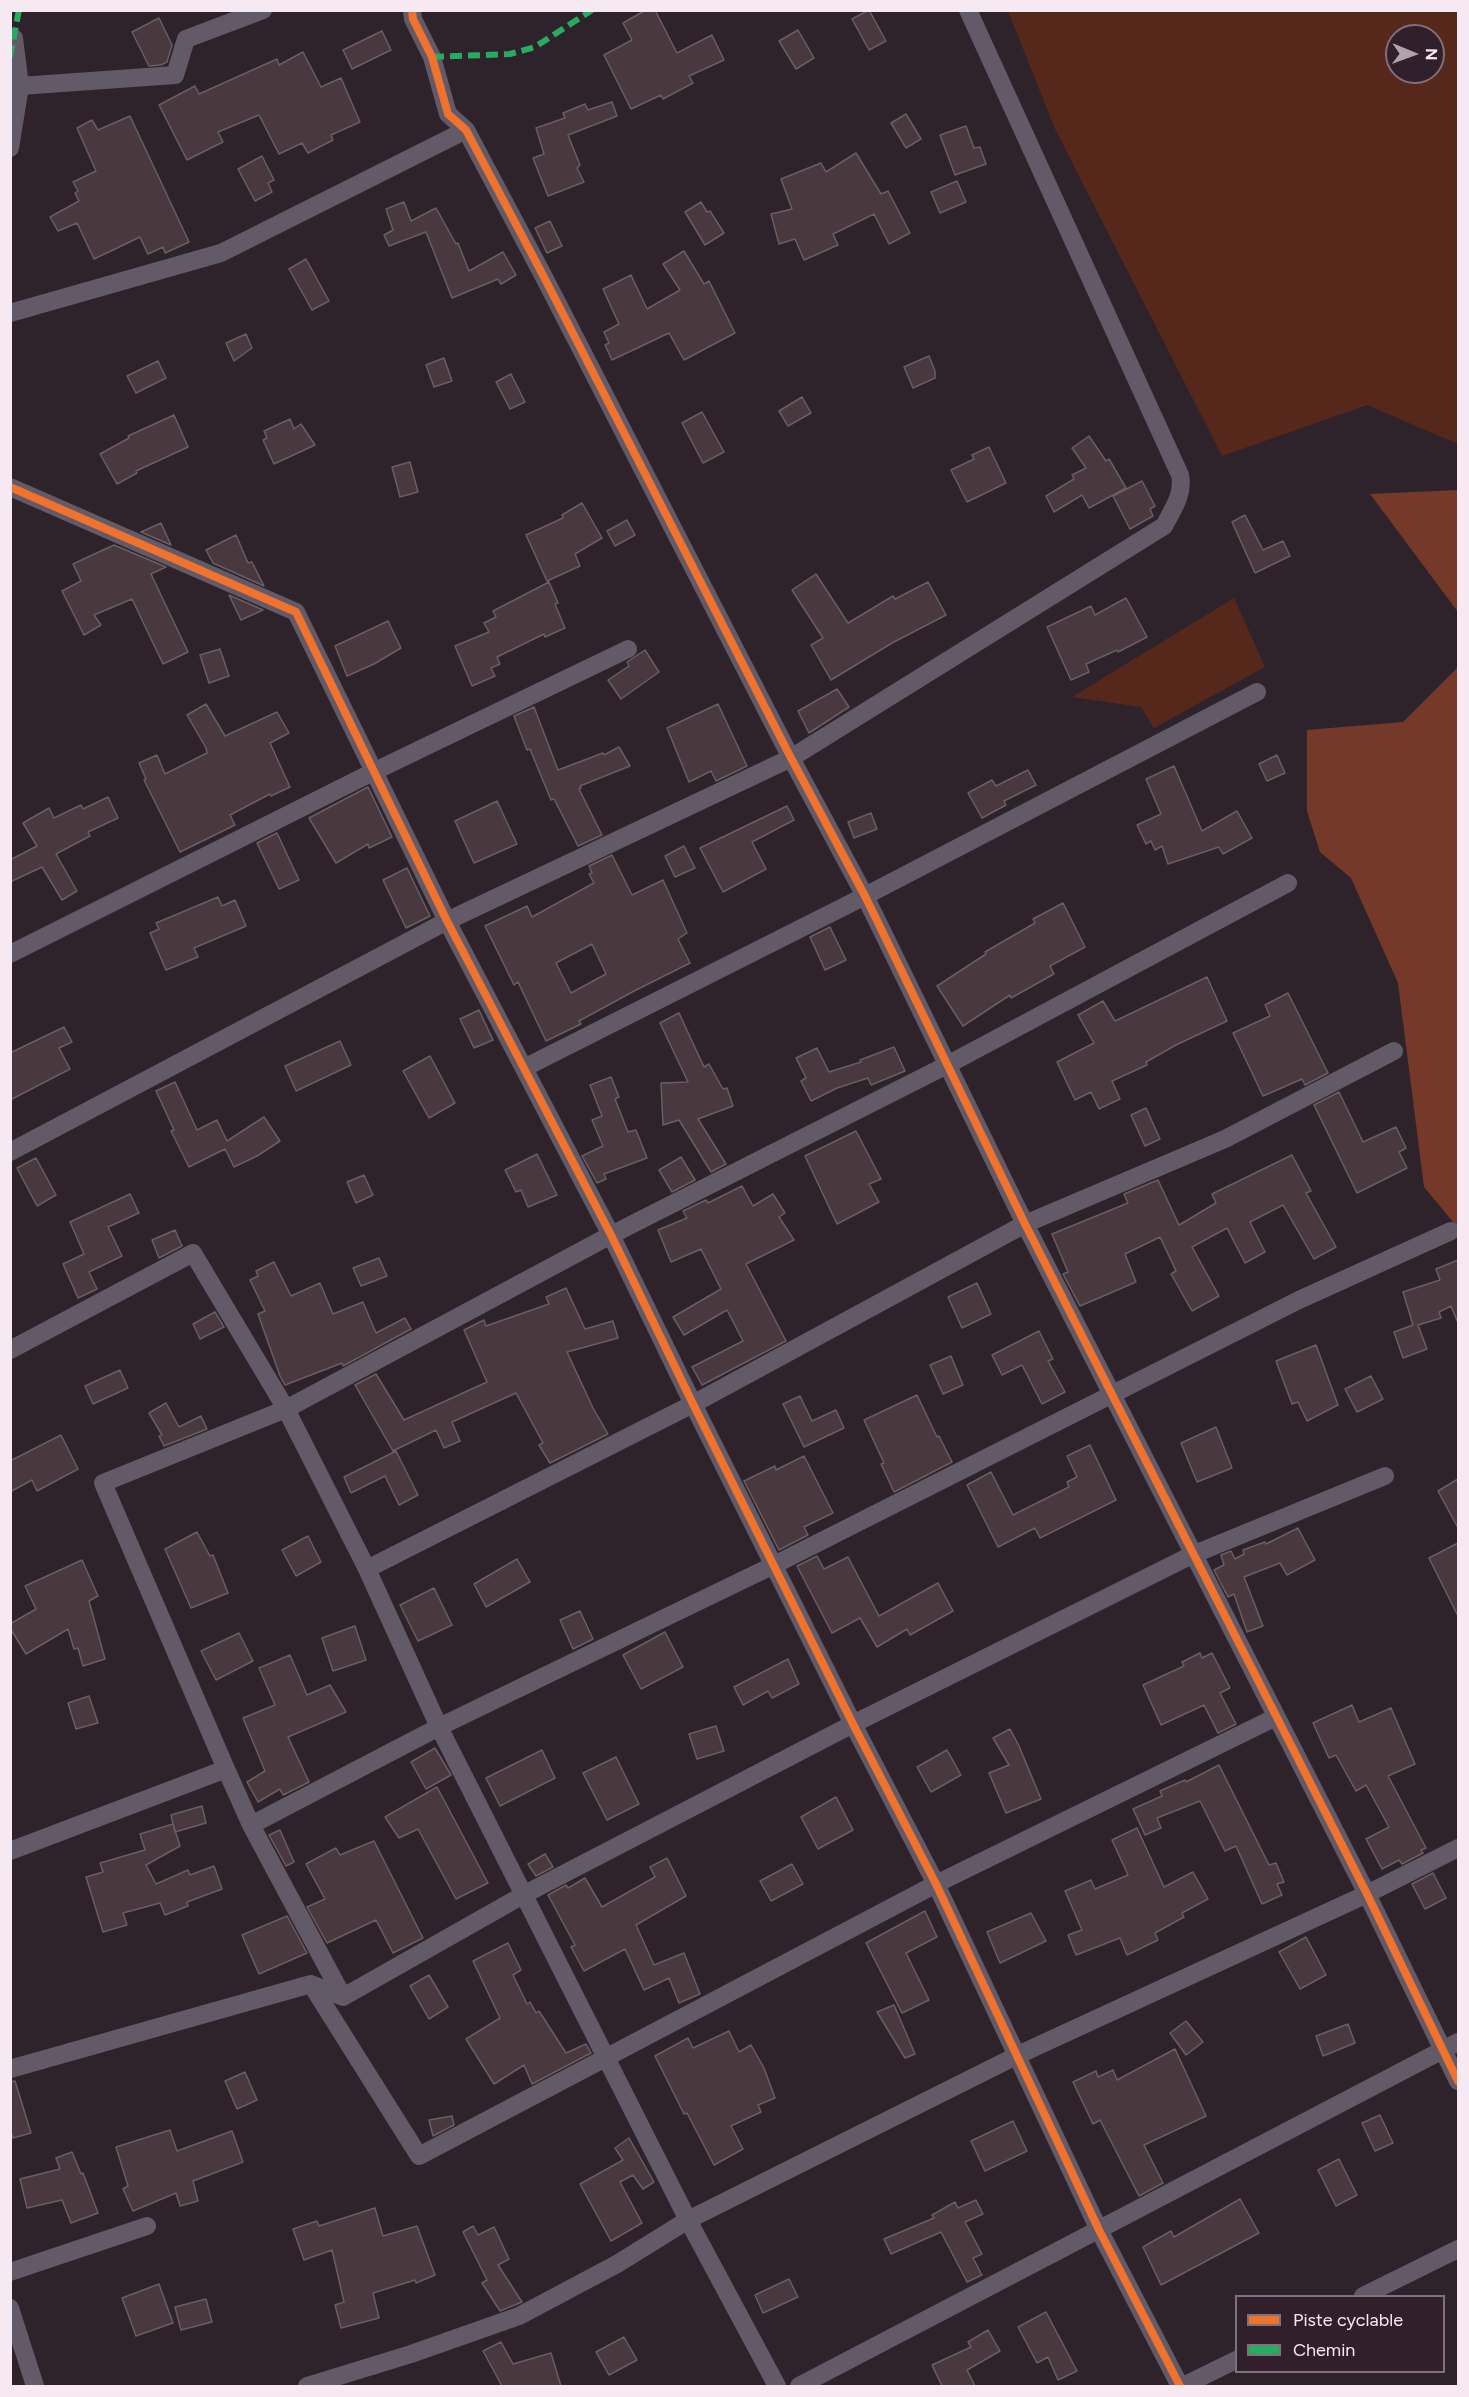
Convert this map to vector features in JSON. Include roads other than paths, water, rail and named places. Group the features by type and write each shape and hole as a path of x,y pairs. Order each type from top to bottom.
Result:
{"street":[{"path":"20,86 175,75 186,39 263,10"},
{"path":"412,10 413,19 432,57 448,114 466,130 791,759 865,896 949,1064 1024,1224 1367,1894 1458,2081"},
{"path":"10,1152 447,921 791,759 1164,526 1176,505 1182,486 1176,464 968,10"},
{"path":"10,148 20,86 14,38"},
{"path":"10,313 221,253 466,130"},
{"path":"10,487 296,612 447,921 611,1235 853,1724 936,1884 1100,2230 1181,2386 1235,2360"},
{"path":"10,954 373,772 628,649"},
{"path":"524,1068 865,896 1257,692"},
{"path":"343,1997 251,1825 103,1483 286,1409 611,1235 949,1064 1288,883"},
{"path":"367,1569 693,1404 1024,1224 1225,1139 1394,1051"},
{"path":"251,1825 439,1727 774,1565 1299,1300 1451,1231"},
{"path":"10,1350 193,1252 286,1409 367,1569 439,1727 688,2220 777,2386"},
{"path":"343,1997 525,1894 853,1724 1192,1555 1385,1476"},
{"path":"311,1984 419,2156 936,1884 1276,1717"},
{"path":"10,1851 226,1769"},
{"path":"307,2386 411,2354 519,2316 617,2264 688,2220 1018,2055 1367,1894 1458,1848"},
{"path":"10,2069 311,1984 343,1997"},
{"path":"799,2386 1458,2042"},
{"path":"10,2272 147,2226"},
{"path":"1365,2295 1458,2249"},
{"path":"10,2308 35,2386"}]}
